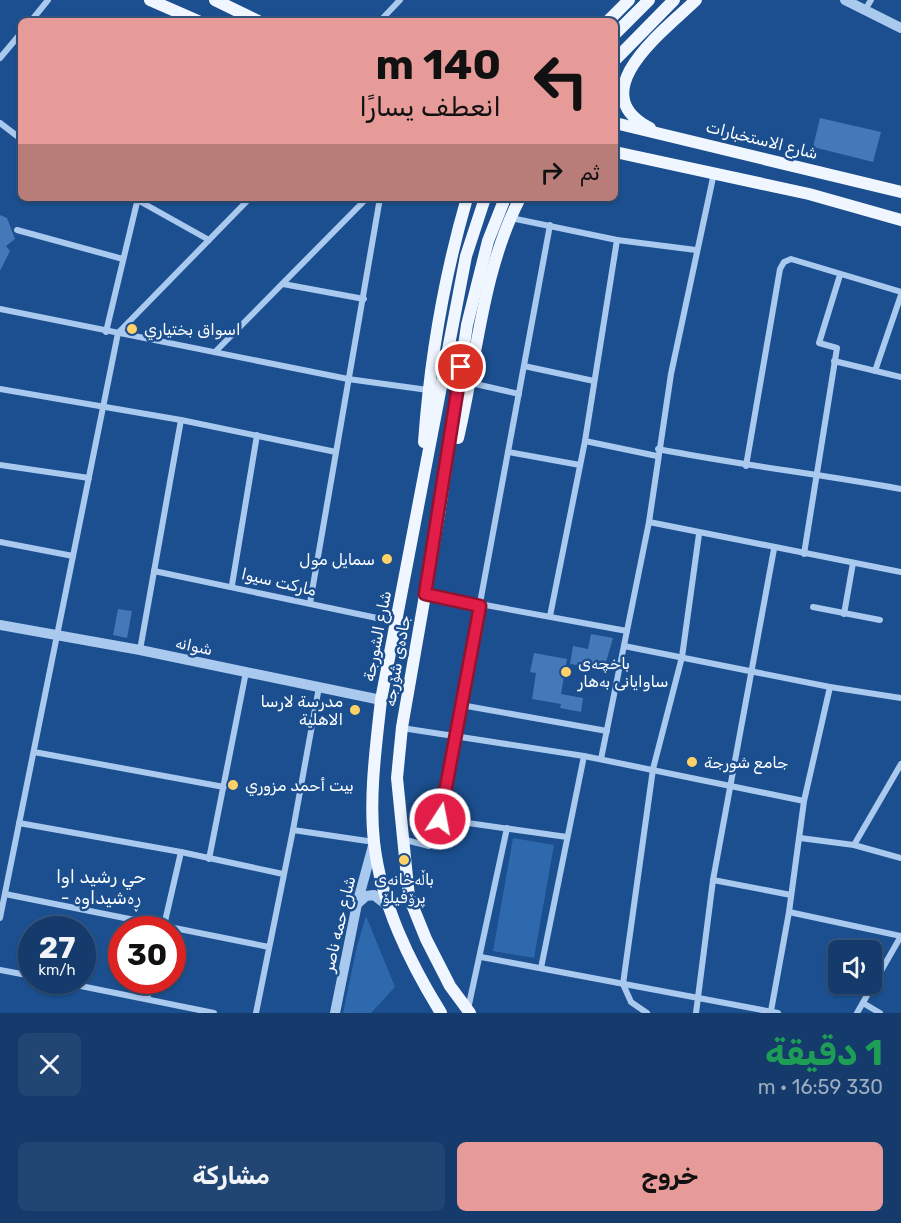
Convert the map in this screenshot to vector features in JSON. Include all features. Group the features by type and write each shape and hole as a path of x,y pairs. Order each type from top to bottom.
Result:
{"main road":[{"path":"150,0 183,18"},
{"path":"215,0 252,18"},
{"path":"611,18 629,0"},
{"path":"618,30 649,0"},
{"path":"618,57 674,0"},
{"path":"618,74 630,66 696,0"},
{"path":"630,66 625,77 624,93 630,110 644,124 671,135"},
{"name":"شارع الاستخبارات","path":"618,124 901,192"},
{"path":"618,153 809,194 901,220"},
{"path":"420,499 428,390 448,268 465,201"},
{"name":"شارع الشورجة","path":"441,1013 417,975 389,908 374,842 375,755 381,700 466,256 484,201"},
{"name":"جادەی شۆرجە","path":"469,1012 450,986 426,939 409,897 397,778 402,727 439,515 467,325 481,268 497,214 504,201"},
{"path":"439,515 471,383 488,288 513,201"},
{"path":"510,218 518,201"},
{"path":"396,628 418,637"}],"street":[{"path":"33,18 48,0"},
{"path":"383,18 399,0"},
{"path":"845,0 868,5 901,28"},
{"path":"0,58 18,37"},
{"path":"0,123 18,137"},
{"path":"601,759 649,522 658,452 696,250 714,172"},
{"path":"106,332 137,201"},
{"path":"141,201 209,240"},
{"path":"0,918 118,333 247,201"},
{"path":"215,352 364,201"},
{"path":"310,603 380,201"},
{"path":"510,218 617,240 696,250"},
{"path":"402,839 429,846 440,819 550,225"},
{"path":"17,230 123,259"},
{"path":"550,616 585,441 617,240"},
{"path":"746,466 783,262 791,259 901,294 875,371"},
{"path":"804,554 837,348 819,343 840,275"},
{"path":"282,284 364,299"},
{"path":"0,309 348,379 428,390"},
{"path":"834,361 901,377"},
{"path":"524,366 594,381"},
{"path":"471,383 519,394"},
{"path":"0,389 181,420 336,452"},
{"path":"140,650 181,420"},
{"path":"232,585 257,435"},
{"path":"585,441 746,466 816,473 901,489"},
{"path":"508,452 580,465"},
{"path":"0,465 88,478"},
{"path":"649,522 774,549 901,572"},
{"path":"647,1013 631,1002 623,984 653,769 682,657 699,534"},
{"path":"0,542 73,556"},
{"path":"696,1013 713,880 774,549"},
{"path":"844,614 853,563"},
{"name":"مارکت سیوا","path":"154,571 232,585 310,603 396,628"},
{"path":"425,594 480,606 550,616 627,631"},
{"path":"813,607 880,620"},
{"name":"شوانە","path":"0,625 140,650 381,700"},
{"path":"624,646 830,687 901,698"},
{"path":"209,859 246,672"},
{"path":"256,1013 293,831 319,686"},
{"path":"481,957 774,1012 804,801 830,687"},
{"path":"461,705 606,731"},
{"path":"402,727 601,759 804,801"},
{"path":"34,752 224,787"},
{"path":"541,968 584,756"},
{"path":"854,845 901,764"},
{"path":"440,819 567,837"},
{"path":"19,823 181,852 283,874"},
{"path":"469,1012 507,828"},
{"path":"293,831 374,842"},
{"path":"800,838 854,845 901,858"},
{"name":"شارع حمه ناصر","path":"335,1013 357,904 374,842"},
{"path":"167,916 181,852"},
{"path":"713,880 791,895"},
{"path":"5,894 108,916"},
{"path":"357,904 366,896 374,895 383,900 389,908"},
{"path":"789,912 901,936 857,1013"},
{"path":"186,932 269,947"},
{"path":"0,970 18,973"},
{"path":"96,989 147,999 183,1010 214,1013"},
{"path":"147,999 148,994"},
{"path":"863,1003 880,1013"}],"shaded area":[{"path":"513,838 554,845 534,958 493,951"},
{"path":"366,916 395,987 371,1013 343,1013 357,946"}],"building":[{"path":"820,118 881,132 873,162 813,147"},
{"path":"0,215 7,218 15,239 6,246 10,251 0,271"},
{"path":"118,609 132,611 127,638 113,635"},
{"path":"591,634 613,638 604,669 570,664 573,646 588,649"},
{"path":"534,653 567,659 561,694 583,698 581,712 560,708 561,704 532,699 536,673 530,672"}],"place":[{"name":"اسواق بختياري","path":"132,329"},
{"name":"سمايل مول","path":"387,559"},
{"name":"باخچەی ساوایانی بەهار","path":"566,672"},
{"name":"مدرسة لارسا الاهلية","path":"355,710"},
{"name":"جامع شورجة","path":"692,762"},
{"name":"بيت أحمد مزوري","path":"233,785"},
{"name":"باڵەخانەی پرۆفیلۆ","path":"404,860"}],"district":[{"name":"حي رشيد اوا - ڕەشیداوە","path":"101,887"}],"route":[{"path":"440,819 480,606 425,594 461,367"}]}
